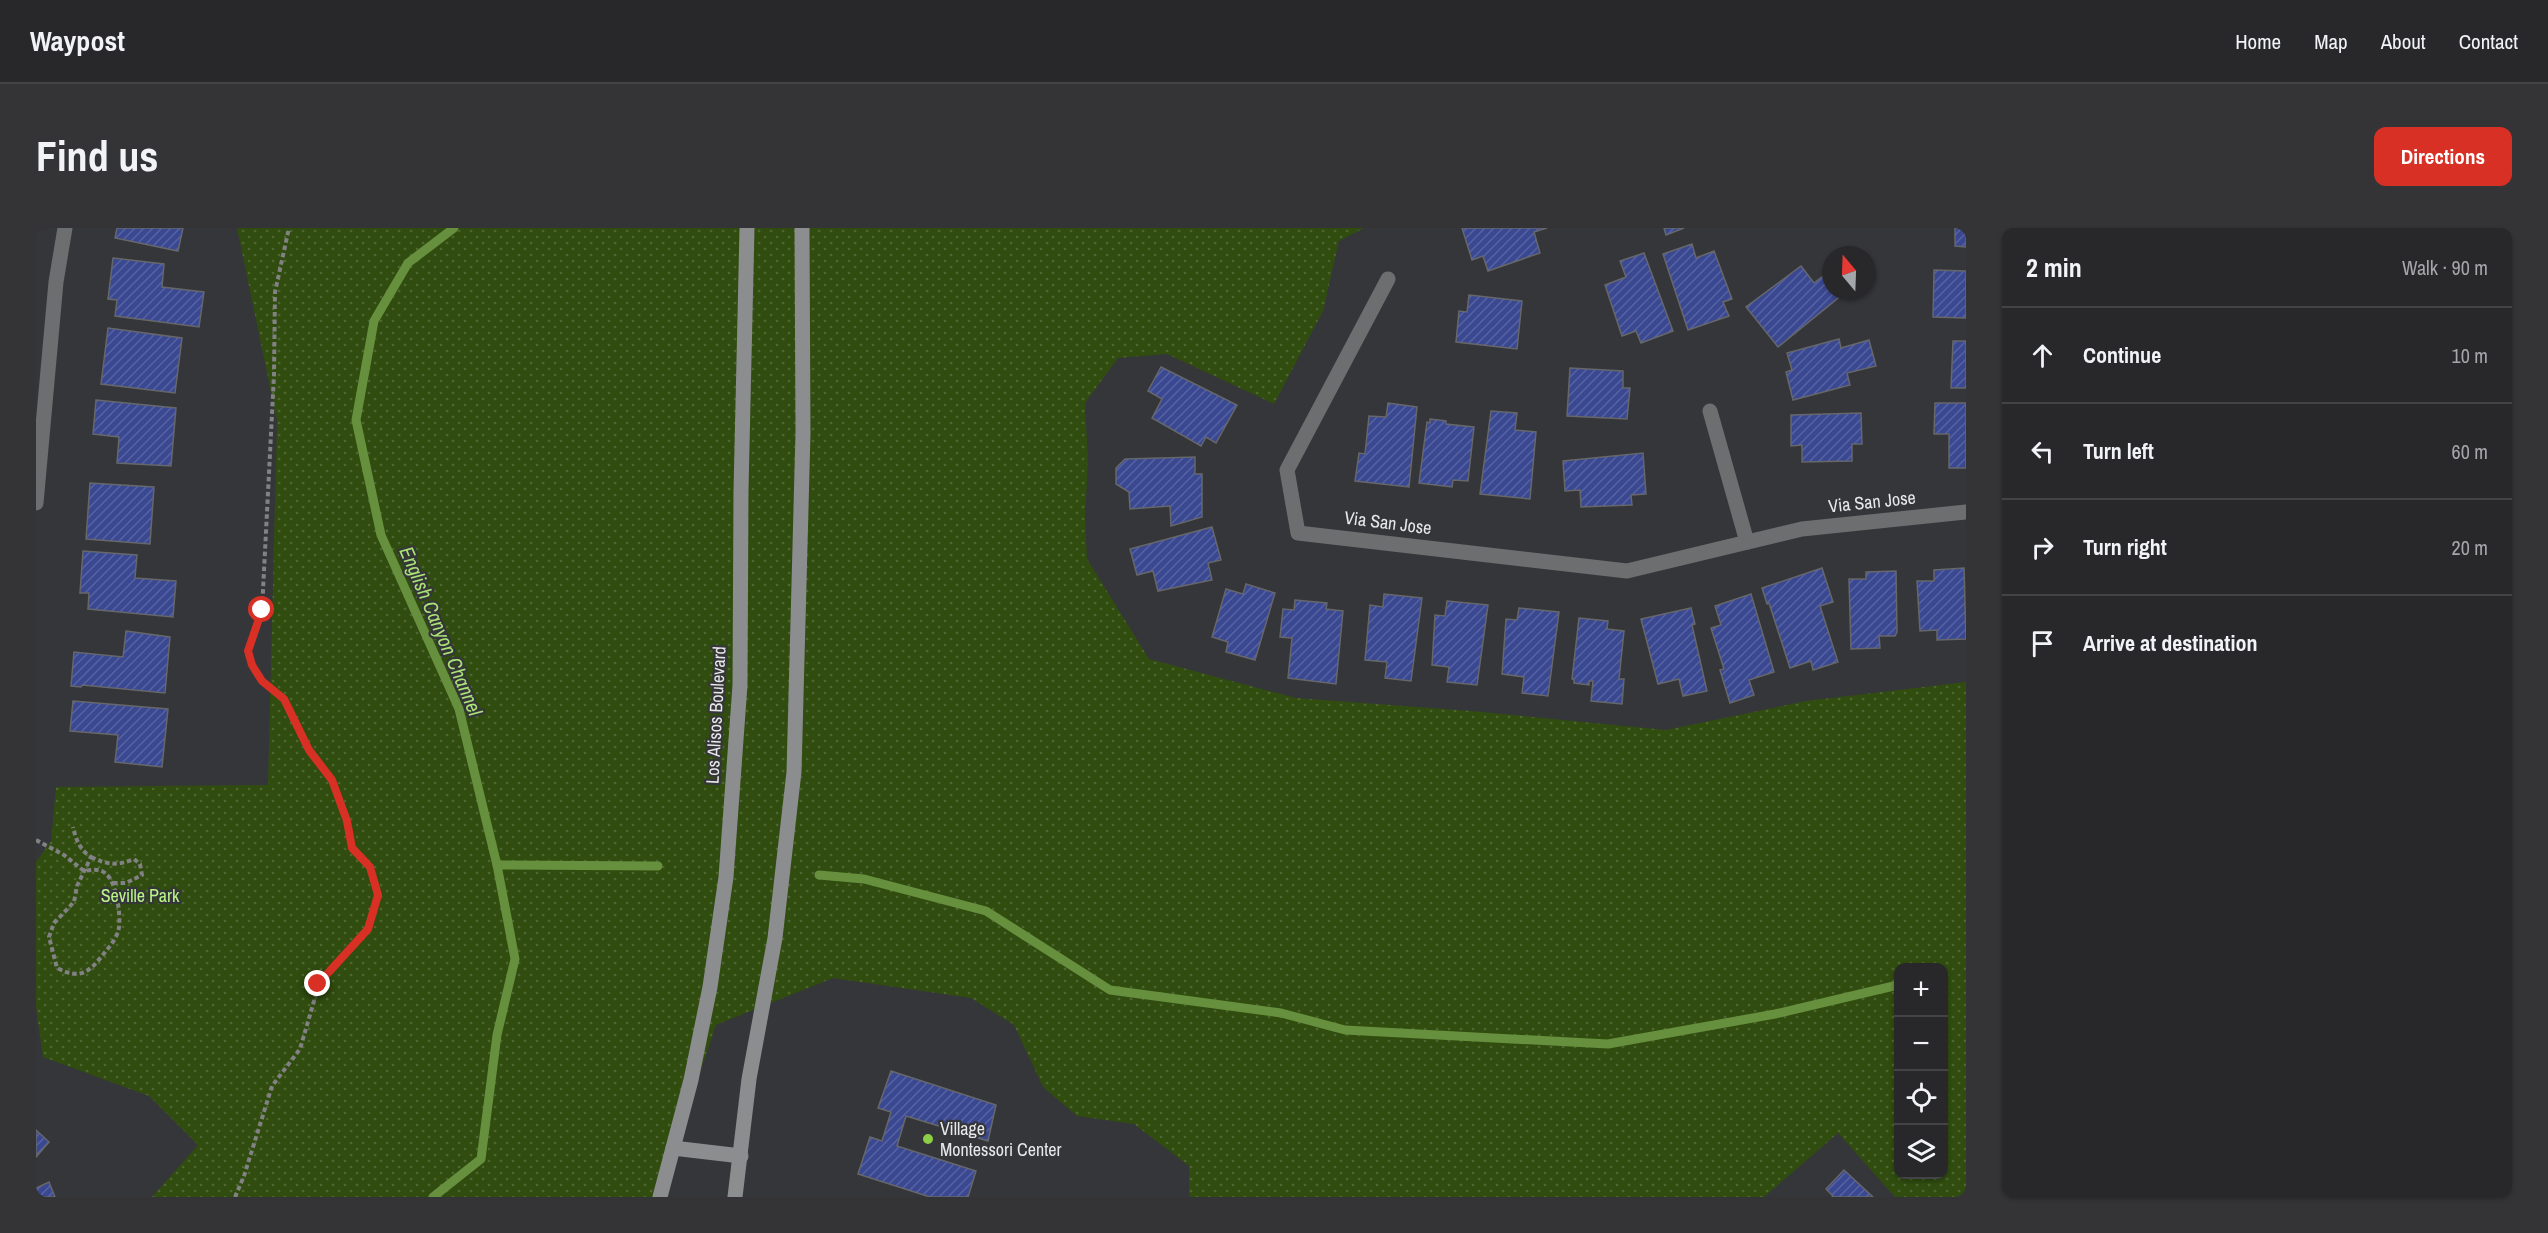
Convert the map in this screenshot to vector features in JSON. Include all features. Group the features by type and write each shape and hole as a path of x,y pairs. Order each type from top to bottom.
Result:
{"main road":[{"name":"Los Alisos Boulevard","path":"660,1197 691,1080 710,987 726,877 740,685 741,491 747,228"},
{"path":"735,1197 749,1079 775,938 794,772 803,434 802,228"},
{"path":"673,1148 741,1156"}],"street":[{"path":"36,503 56,282 65,228"},
{"name":"Via San Jose","path":"1388,279 1287,471 1298,532 1627,571 1802,529 1966,512"},
{"path":"1710,411 1747,542"}],"path":[{"path":"235,1197 272,1086 300,1050 318,984 368,929 378,895 370,867 352,848 347,821 332,780 309,750 284,699 262,681 252,665 248,651 262,610 274,375 275,292 289,228"},
{"path":"73,827 75,838 83,852 91,857 106,864 118,865 134,859 140,864 142,875 126,883 114,883"},
{"path":"36,840 64,855 84,871 98,870 106,874 114,883 119,927 113,943 92,970 77,975 68,974 57,968 49,937 54,923 74,902 77,886 84,871 91,857"}],"green space":[{"name":"Seville Park","path":"237,228 1364,228 1339,241 1323,311 1274,404 1167,354 1118,358 1085,403 1088,462 1085,517 1087,559 1149,659 1296,698 1471,711 1666,730 1806,701 1966,682 1966,1197 1895,1197 1838,1133 1764,1197 1189,1197 1189,1166 1134,1124 1077,1116 1043,1087 1014,1025 971,998 833,978 716,1025 670,1162 653,1197 152,1197 198,1145 149,1096 43,1057 36,1007 36,862 51,841 56,787 268,785 277,421"}],"building":[{"path":"117,228 183,228 178,251 115,238"},
{"path":"1462,228 1547,228 1534,232 1540,253 1488,271 1483,256 1472,260"},
{"path":"1664,228 1684,228 1666,235"},
{"path":"1955,228 1966,228 1966,247 1955,246"},
{"path":"1692,244 1696,258 1714,251 1732,299 1723,302 1729,316 1688,330 1663,254"},
{"path":"1644,253 1673,331 1641,343 1636,331 1622,336 1605,285 1626,277 1620,261"},
{"path":"113,258 164,264 162,287 204,292 199,327 115,316 117,300 108,299"},
{"path":"1801,266 1814,283 1822,277 1822,300 1836,300 1778,347 1746,307"},
{"path":"1934,270 1966,271 1966,318 1933,317"},
{"path":"1469,295 1522,301 1517,349 1456,342 1459,311 1467,312"},
{"path":"108,328 182,338 175,393 101,384"},
{"path":"1839,339 1841,348 1869,340 1876,366 1847,373 1850,385 1793,400 1786,372 1792,370 1787,353"},
{"path":"1953,341 1966,341 1966,388 1951,388"},
{"path":"1161,367 1237,405 1216,443 1206,437 1201,446 1152,418 1162,399 1148,391"},
{"path":"1570,368 1623,371 1623,388 1630,388 1627,419 1567,416"},
{"path":"96,400 176,408 171,466 117,463 119,437 93,434"},
{"path":"1388,403 1417,407 1409,487 1355,481 1359,453 1365,454 1369,416 1386,417"},
{"path":"1935,403 1966,403 1966,468 1949,468 1949,434 1934,434"},
{"path":"1491,411 1517,413 1515,430 1536,432 1530,499 1480,494"},
{"path":"1861,413 1862,444 1852,444 1852,461 1802,462 1802,445 1791,446 1791,415"},
{"path":"1430,419 1446,421 1446,424 1474,427 1468,481 1453,480 1452,487 1419,483 1427,422 1430,423"},
{"path":"1643,453 1646,494 1631,495 1632,505 1581,507 1580,490 1565,491 1563,461"},
{"path":"1195,457 1195,474 1202,474 1202,517 1171,526 1170,506 1130,509 1129,492 1116,484 1116,468 1125,459"},
{"path":"90,483 154,487 150,544 86,539"},
{"path":"1212,527 1221,560 1208,563 1212,580 1158,591 1153,571 1137,575 1130,549"},
{"path":"83,551 137,555 135,578 176,581 173,617 88,609 89,593 80,593"},
{"path":"1822,568 1833,602 1820,606 1838,662 1813,670 1811,661 1790,668 1762,588"},
{"path":"1964,568 1966,639 1937,640 1937,630 1920,631 1917,581 1934,581 1934,570"},
{"path":"1896,571 1897,632 1895,636 1879,636 1880,648 1851,649 1849,579 1866,579 1866,572"},
{"path":"1246,584 1275,593 1255,660 1226,652 1228,642 1212,637 1226,589 1243,594"},
{"path":"1384,594 1422,598 1411,681 1385,678 1387,662 1365,660 1370,605 1383,607"},
{"path":"1751,594 1774,672 1749,680 1754,695 1730,703 1720,670 1724,669 1711,628 1721,625 1715,606"},
{"path":"1295,600 1327,603 1326,609 1343,611 1336,684 1288,678 1292,638 1280,637 1283,609 1294,610"},
{"path":"1447,601 1488,605 1477,685 1447,682 1449,667 1432,665 1435,615 1445,616"},
{"path":"1519,608 1559,612 1548,696 1522,693 1524,677 1502,674 1506,619 1517,620"},
{"path":"1691,608 1695,624 1692,625 1707,691 1683,696 1679,679 1658,684 1641,619"},
{"path":"1579,618 1608,621 1607,629 1624,631 1619,679 1624,679 1622,704 1591,701 1593,681 1589,681 1589,685 1574,683 1572,679"},
{"path":"126,631 170,637 165,693 82,685 81,687 71,686 74,652 123,657"},
{"path":"73,701 168,709 162,767 115,762 118,735 70,731"},
{"path":"891,1071 996,1105 988,1141 906,1116 897,1146 976,1171 968,1197 930,1197 858,1174 870,1137 882,1141 891,1112 878,1108"},
{"path":"36,1130 49,1142 36,1157"},
{"path":"1844,1170 1873,1197 1832,1197 1826,1189"},
{"path":"49,1182 55,1197 36,1197 36,1188"}],"waterway":[{"name":"English Canyon Channel","path":"433,1197 481,1159 497,1035 515,959 497,865 459,709 381,535 356,420 374,321 408,263 454,228"},
{"path":"497,865 658,866"},
{"path":"819,875 864,879 986,911 1110,990 1281,1013 1345,1030 1608,1044 1775,1014 1894,986"}],"place":[{"name":"Village Montessori Center","path":"928,1139"}],"route":[{"path":"262,610 248,651 252,665 262,681 284,699 302,731 309,750 332,780 347,821 352,848 370,867 378,895 368,929 318,984"}]}
